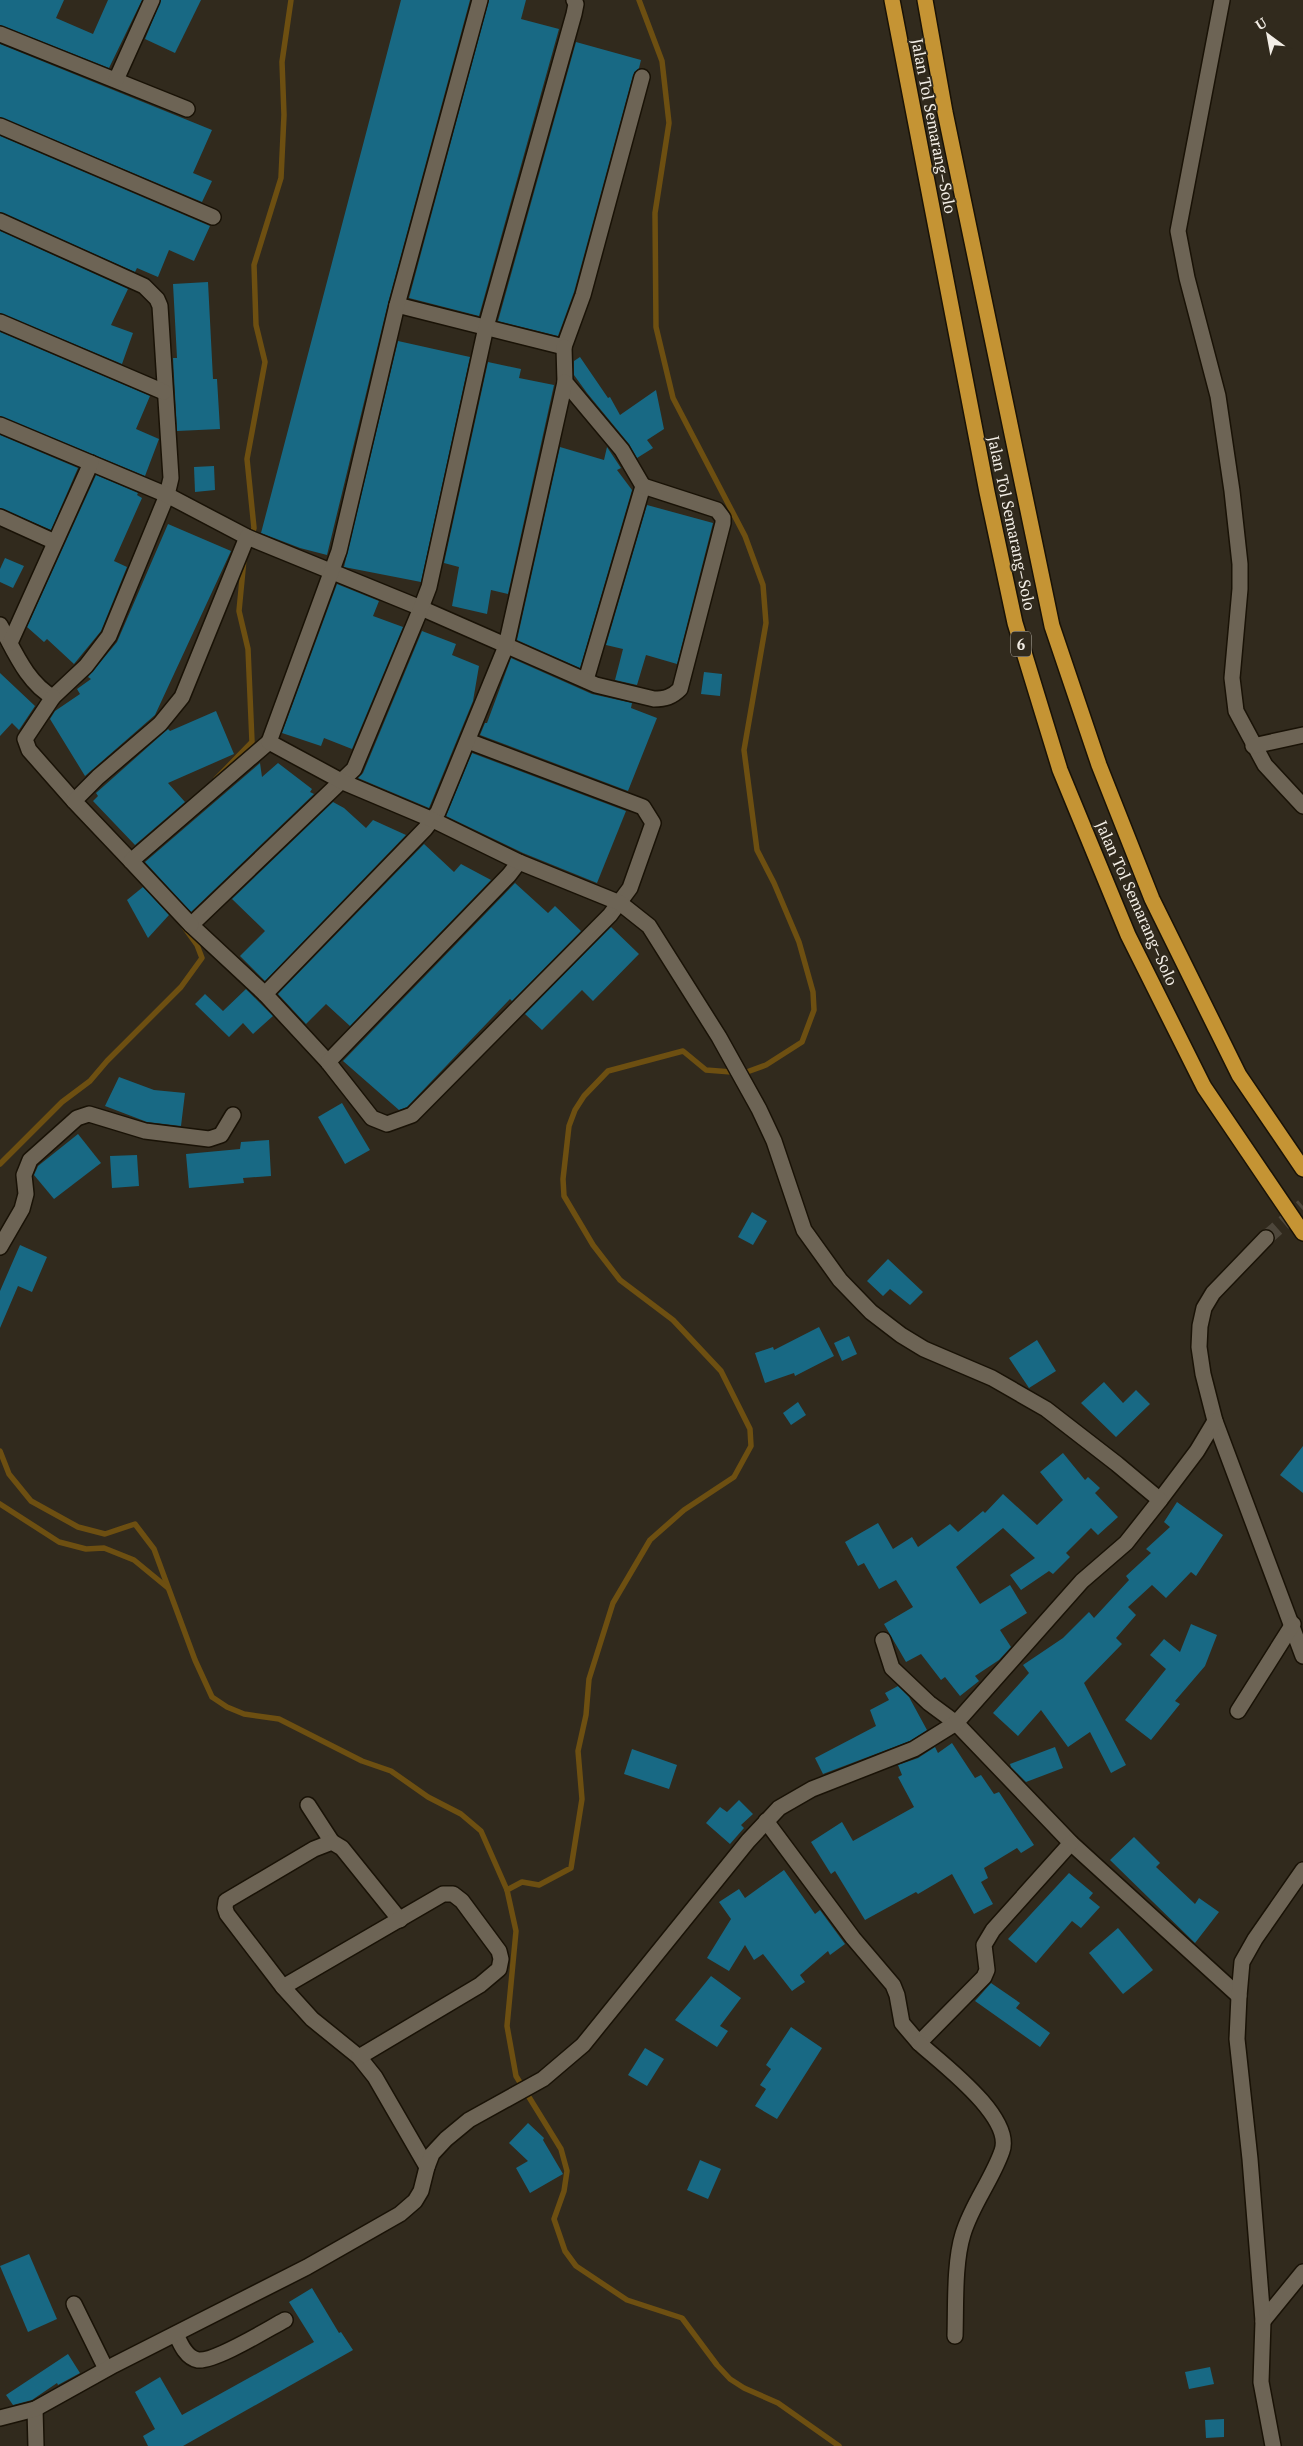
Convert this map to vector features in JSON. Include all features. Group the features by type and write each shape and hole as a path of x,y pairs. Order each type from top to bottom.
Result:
{"highway":[{"name":"Jalan Tol Semarang–Solo","path":"892,0 987,492 1015,623 1060,770 1128,935 1204,1087 1303,1233"},
{"name":"Jalan Tol Semarang–Solo","path":"925,0 945,112 1052,626 1099,765 1152,899 1239,1075 1303,1169"}],"street":[{"path":"116,80 152,0"},
{"path":"131,861 269,742 332,571 359,472 397,305 480,0"},
{"path":"191,925 343,782 354,769 422,608 429,587 486,327 574,14 574,0"},
{"path":"1222,0 1187,175 1178,231 1187,278 1208,352 1226,442 1240,564 1240,589 1232,687 1236,711 1253,746 1276,778 1303,806"},
{"path":"0,34 187,109"},
{"path":"265,994 433,820 468,741 506,646 565,382 564,347 583,295 642,77"},
{"path":"0,126 213,217"},
{"path":"0,221 144,286 152,292 160,306 164,392 170,448 171,478 168,495 109,636 86,666 54,697 25,739 29,750 74,801 191,925 265,994 328,1062 372,1118 387,1124 412,1115 620,903 630,888 654,823 643,807 468,741"},
{"path":"397,305 564,347"},
{"path":"0,322 164,392"},
{"path":"0,425 168,495 247,537 422,608 596,685 654,699 664,699 673,696 680,689 723,518 717,510 643,486 622,450 565,382"},
{"path":"10,643 91,463"},
{"path":"586,680 643,486"},
{"path":"0,517 55,542"},
{"path":"74,801 105,771 160,724 182,698 247,537"},
{"path":"0,625 30,676 41,689 54,697"},
{"path":"1253,746 1303,735"},
{"path":"269,742 343,782 433,820 519,862 620,903 649,926 660,939 760,1109 774,1141 804,1230 818,1252 856,1298 885,1324 924,1349 992,1378 1046,1409 1160,1500"},
{"path":"328,1062 509,875 519,862"},
{"path":"0,1247 22,1209 26,1194 24,1174 30,1160 77,1118 89,1114 144,1130 209,1140 221,1135 233,1115"},
{"path":"1266,1238 1213,1293 1204,1308 1198,1347 1215,1421 1303,1656"},
{"path":"0,2418 35,2409 106,2369 315,2262 400,2214 415,2201 421,2191 427,2167 438,2147 457,2129 469,2120 543,2079 583,2045 766,1822 793,1799 914,1749 956,1723 1082,1581 1126,1543 1197,1450 1215,1421"},
{"path":"1238,1711 1292,1624"},
{"path":"883,1640 892,1668 929,1703 956,1723 1071,1843 1239,1996"},
{"path":"308,1806 332,1842 342,1848 400,1920"},
{"path":"766,1822 852,1938 893,1985 902,2023 919,2043 972,2089 996,2121 1003,2148 962,2234 955,2336"},
{"path":"332,1842 314,1848 226,1901 224,1908 283,1987 312,2019 359,2057 395,2109 427,2167"},
{"path":"919,2043 984,1977 987,1970 984,1945 993,1930 1071,1843"},
{"path":"1272,2446 1261,2382 1263,2321 1250,2159 1237,2039 1239,1996 1242,1962 1303,1870"},
{"path":"283,1987 443,1894 452,1894 462,1901 499,1951 501,1959 499,1969 480,1985 359,2057"},
{"path":"1263,2321 1303,2272"},
{"path":"74,2304 106,2369"},
{"path":"176,2334 190,2356 197,2360 212,2358 285,2320"},
{"path":"35,2409 36,2446"}],"building":[{"path":"0,0 64,0 56,18 93,34 108,0 142,0 109,68 0,25"},
{"path":"161,0 201,0 175,53 145,39"},
{"path":"401,0 470,0 388,303 327,555 300,548 261,533"},
{"path":"489,0 526,0 521,19 559,29 479,316 409,298"},
{"path":"576,42 641,60 639,68 633,75 574,292 558,336 498,321"},
{"path":"0,44 212,130 193,173 212,181 202,202 0,117"},
{"path":"0,136 210,226 194,261 169,250 158,277 137,268 135,272 0,212"},
{"path":"0,231 128,289 111,325 133,333 122,364 0,313"},
{"path":"208,282 213,379 217,379 220,429 177,431 173,358 177,358 173,284"},
{"path":"0,332 150,396 136,429 159,439 145,476 0,416"},
{"path":"398,341 470,357 421,582 344,567"},
{"path":"580,357 608,398 610,397 620,415 656,390 664,429 647,440 653,448 637,458 629,444 574,375 574,361"},
{"path":"488,362 521,369 519,378 554,385 508,594 491,590 487,614 452,606 459,567 444,563"},
{"path":"0,435 78,468 51,530 0,508"},
{"path":"560,447 604,460 607,447 621,468 617,470 632,490 580,668 517,640"},
{"path":"214,466 215,490 195,492 194,467"},
{"path":"96,475 138,493 137,495 142,498 114,561 127,567 101,631 74,664 47,639 44,642 27,627"},
{"path":"647,505 713,523 677,664 646,655 637,685 615,680 623,649 606,645"},
{"path":"168,524 231,551 155,715 85,776 50,719 55,711 80,694 77,689 91,679 88,677 117,642"},
{"path":"5,558 24,566 13,588 0,582 0,569"},
{"path":"337,584 379,601 373,616 403,627 352,749 324,738 321,746 282,733"},
{"path":"422,631 456,644 452,655 479,666 473,701 429,808 358,778 363,773"},
{"path":"511,658 592,694 632,703 631,708 657,718 628,791 480,735 485,723 487,723"},
{"path":"704,672 722,674 720,696 701,694"},
{"path":"0,673 35,706 19,730 12,723 0,736"},
{"path":"216,711 234,754 168,783 185,802 135,845 93,801 98,796 96,793 168,729 170,731"},
{"path":"472,753 626,811 597,883 523,853 446,816"},
{"path":"260,763 262,777 278,763 312,789 310,792 314,794 191,912 145,862"},
{"path":"333,802 344,808 366,828 373,820 406,835 265,981 240,956 265,931 232,899"},
{"path":"424,844 454,872 461,864 491,880 350,1026 326,1004 306,1024 278,994"},
{"path":"515,883 548,913 555,906 581,931 512,1001 510,999 407,1107 399,1110 343,1061"},
{"path":"143,887 169,915 148,938 127,900"},
{"path":"611,927 639,954 593,1001 582,990 542,1030 525,1014"},
{"path":"246,989 273,1016 253,1034 243,1023 229,1037 195,1004 205,994 223,1011"},
{"path":"119,1077 154,1090 185,1093 181,1126 147,1122 105,1106"},
{"path":"342,1103 370,1150 345,1164 318,1117"},
{"path":"78,1134 101,1163 54,1199 34,1175 38,1166"},
{"path":"269,1140 271,1176 243,1178 244,1183 189,1188 186,1154 240,1149 241,1142"},
{"path":"137,1155 139,1186 112,1188 110,1156"},
{"path":"752,1212 767,1221 753,1245 738,1237"},
{"path":"20,1245 47,1257 32,1292 18,1286 0,1328 0,1291"},
{"path":"888,1259 923,1292 910,1305 890,1289 883,1296 867,1281"},
{"path":"819,1327 834,1356 795,1376 794,1373 765,1383 755,1353 773,1347 774,1350"},
{"path":"849,1336 857,1354 842,1361 834,1343"},
{"path":"1037,1340 1056,1371 1029,1388 1009,1358"},
{"path":"1104,1382 1123,1403 1136,1390 1150,1404 1116,1437 1081,1403"},
{"path":"798,1402 806,1415 791,1425 783,1413"},
{"path":"1303,1446 1303,1493 1280,1475"},
{"path":"1063,1453 1085,1480 1088,1477 1100,1488 1095,1493 1118,1517 1098,1535 1091,1528 1066,1553 1070,1557 1053,1574 1049,1571 1021,1590 1010,1575 1035,1558 1003,1528 956,1567 980,1604 1010,1585 1027,1613 1000,1630 1011,1647 999,1660 975,1676 979,1681 960,1696 945,1677 941,1680 921,1654 906,1662 884,1624 913,1607 896,1580 879,1589 864,1563 858,1566 845,1542 878,1523 893,1549 912,1537 918,1547 950,1524 958,1532 983,1511 985,1513 1003,1494 1037,1525 1063,1500 1040,1472"},
{"path":"1177,1502 1223,1535 1196,1576 1191,1572 1166,1598 1152,1585 1128,1607 1136,1615 1116,1638 1122,1644 1084,1683 1126,1765 1111,1773 1090,1732 1068,1747 1041,1710 1018,1736 993,1713 1029,1673 1023,1665 1063,1638 1089,1612 1094,1618 1129,1580 1126,1576 1151,1553 1146,1549 1170,1527 1164,1522"},
{"path":"1191,1624 1217,1635 1205,1666 1175,1701 1180,1704 1151,1740 1125,1720 1166,1669 1150,1655 1164,1639 1180,1652"},
{"path":"898,1686 909,1697 927,1730 910,1741 823,1774 815,1758 876,1726 870,1710 889,1700 885,1693"},
{"path":"952,1743 975,1778 981,1775 994,1794 999,1792 1034,1845 1021,1853 1017,1848 984,1868 988,1878 981,1882 993,1904 974,1914 952,1874 918,1894 916,1892 865,1920 835,1871 831,1874 811,1842 842,1822 853,1841 914,1807 898,1777 902,1775 898,1765 918,1758 935,1747 938,1753"},
{"path":"1055,1747 1063,1768 1026,1782 1011,1767 1010,1764"},
{"path":"632,1749 677,1765 669,1789 624,1774"},
{"path":"739,1800 753,1814 741,1825 744,1828 730,1844 706,1823 720,1807 727,1812"},
{"path":"1134,1837 1160,1863 1156,1867 1195,1904 1199,1898 1219,1912 1195,1943 1110,1860"},
{"path":"784,1870 815,1914 820,1910 845,1944 830,1955 828,1951 800,1975 805,1982 792,1991 763,1954 754,1960 745,1945 729,1971 707,1958 731,1919 719,1902 739,1889 745,1898"},
{"path":"1069,1873 1093,1893 1089,1898 1100,1907 1081,1928 1072,1921 1036,1963 1008,1939"},
{"path":"1118,1928 1153,1970 1123,1994 1089,1953"},
{"path":"711,1976 741,1998 720,2026 728,2031 717,2047 675,2020"},
{"path":"991,1983 1020,2003 1016,2008 1050,2033 1040,2047 975,2001"},
{"path":"791,2027 822,2048 777,2119 755,2106 766,2089 760,2085 771,2069 766,2065"},
{"path":"645,2048 664,2059 647,2086 628,2075"},
{"path":"528,2123 544,2138 543,2140 563,2174 530,2193 516,2168 528,2161 509,2143"},
{"path":"700,2160 721,2169 708,2199 687,2190"},
{"path":"29,2254 57,2319 28,2332 0,2266"},
{"path":"312,2288 339,2333 341,2332 353,2350 183,2446 148,2446 143,2436 155,2429 135,2392 160,2377 182,2415 314,2342 289,2302"},
{"path":"68,2354 80,2373 58,2385 57,2383 32,2400 13,2405 6,2395"},
{"path":"1210,2367 1214,2384 1189,2389 1185,2372"},
{"path":"1224,2419 1224,2437 1206,2438 1205,2420"}],"waterway":[{"path":"251,538 254,528 247,459 265,362 256,325 254,265 281,178 284,115 282,62 291,0"},
{"path":"507,1890 522,1882 539,1885 571,1868 582,1799 578,1751 586,1715 589,1679 613,1603 650,1540 684,1510 734,1477 751,1446 750,1429 721,1371 673,1320 620,1280 593,1245 564,1196 563,1179 569,1126 575,1110 584,1096 608,1071 683,1051 706,1070 744,1073 766,1065 802,1042 814,1010 813,992 799,942 774,883 757,850 744,750 766,623 763,585 745,536 673,398 656,327 655,213 669,123 662,61 639,0"},
{"path":"216,779 252,742 248,649 239,611 244,559"},
{"path":"0,1164 62,1102 90,1081 107,1061 181,987 202,958 197,945 184,927"},
{"path":"0,1451 9,1474 31,1501 78,1527 105,1534 135,1524 154,1549 195,1660 212,1697 227,1707 244,1714 279,1719 362,1761 391,1771 428,1797 461,1814 481,1831 507,1890 516,1931 507,2026 516,2076 561,2149 567,2171 564,2191 554,2219 565,2251 576,2266 627,2300 682,2318 717,2365 730,2379 744,2388 778,2403 839,2446"},
{"path":"0,1504 59,1542 86,1549 104,1548 134,1560 168,1588"}],"tunnel":[{"path":"1266,1238 1303,1206"}]}
